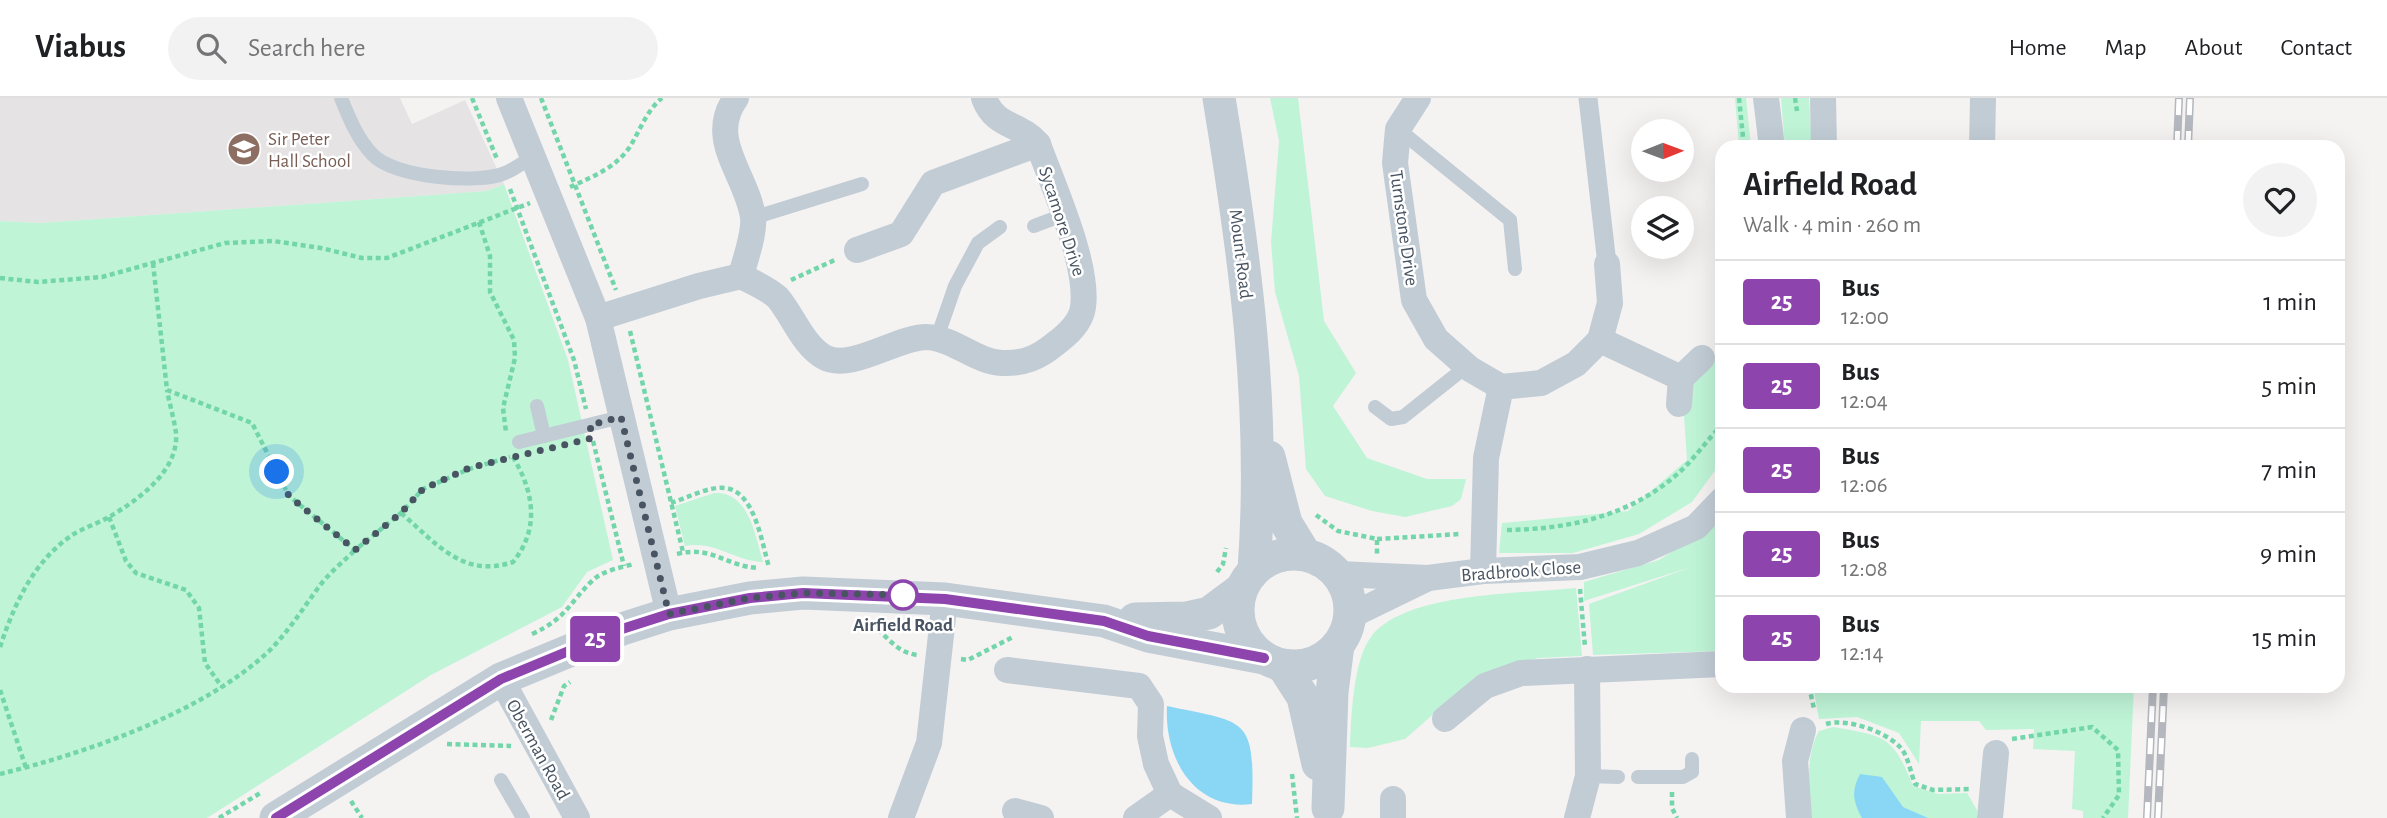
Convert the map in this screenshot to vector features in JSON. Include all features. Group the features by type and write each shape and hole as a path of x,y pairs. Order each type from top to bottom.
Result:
{"street":[{"path":"509,98 598,318 669,614"},
{"path":"598,318 699,286 741,276 753,218 724,139 729,107 736,98"},
{"name":"Sycamore Drive","path":"741,276 776,296 804,336 824,358 848,360 918,337 937,338 998,363 1026,362 1070,332 1083,309 1083,273 1038,144 1030,135 995,118 984,98"},
{"name":"Mount Road","path":"1219,98 1245,260 1258,410 1286,523 1305,554"},
{"name":"Turnstone Drive","path":"1418,98 1398,129 1395,163 1414,299 1436,339 1466,366 1501,387"},
{"path":"1483,571 1486,458 1501,387 1541,383 1576,364 1600,340 1610,303 1588,98"},
{"path":"1766,98 1771,140"},
{"path":"1823,98 1824,140"},
{"path":"1982,140 1983,98"},
{"name":"Sycamore Drive","path":"857,250 901,234 933,183 1038,144"},
{"path":"1600,340 1680,391 1702,358"},
{"name":"Mount Road","path":"1235,580 1258,410"},
{"name":"Bradbrook Close","path":"1338,574 1428,578 1483,571 1580,567 1637,553 1696,527 1715,507"},
{"path":"276,818 501,679 622,629 669,614 750,598 803,593 945,599 1104,621 1186,618 1209,613 1235,580 1278,556 1305,554 1323,561 1338,574 1350,601 1332,692 1329,813"},
{"name":"Bradbrook Close","path":"1344,631 1428,578"},
{"path":"1235,580 1241,628 1252,648 1273,662 1303,697 1329,813"},
{"path":"901,818 929,743 945,599"},
{"path":"1104,621 1148,636 1303,666 1322,659 1344,631"},
{"path":"1445,719 1485,686 1521,673 1715,664"},
{"path":"1577,818 1588,776 1587,669"},
{"path":"1007,670 1139,686 1151,704 1150,736 1170,794 1209,818"},
{"name":"Oberman Road","path":"501,679 577,818"},
{"path":"1799,818 1795,761 1809,728"},
{"path":"1983,808 1998,747"},
{"path":"1136,818 1170,794"},
{"path":"1015,811 1041,818"}],"lane":[{"path":"341,98 353,125 374,157 394,168 435,176 480,179 504,174 533,156"},
{"path":"1398,129 1510,220 1515,269"},
{"path":"753,218 862,184"},
{"path":"1034,226 1063,215"},
{"path":"937,338 955,286 978,243 1000,226"},
{"path":"1375,407 1391,419 1403,417 1466,366"},
{"path":"537,406 544,436"},
{"path":"520,448 544,436 591,431 621,417"},
{"path":"1638,776 1683,777 1692,772 1692,758"},
{"path":"1588,776 1618,777"},
{"path":"501,780 523,818"}],"path":[{"path":"472,98 519,207 574,360 624,566"},
{"path":"0,278 38,282 102,277 225,243 273,242 362,258 387,258 595,176 628,149 652,106 662,98"},
{"path":"1739,98 1743,140"},
{"path":"401,513 442,550 484,569 513,562 531,534 531,516 522,473 513,457 503,408 514,367 514,340 490,292 490,256 479,222"},
{"path":"776,296 790,281 857,250"},
{"path":"0,647 14,605 43,561 71,536 109,517 145,494 165,471 176,436 167,390 153,263"},
{"path":"167,390 252,423 289,496 355,550"},
{"path":"582,440 591,431"},
{"path":"1311,508 1338,531 1377,540 1430,538 1483,531 1539,530 1592,521 1637,503 1676,476 1715,432"},
{"path":"0,774 49,763 120,736 222,687 268,651 298,618 319,586 355,550 401,513 423,489 469,468 513,457 520,448"},
{"path":"671,503 717,488 738,493 750,507 769,567"},
{"path":"109,517 126,561 136,573 186,590 199,608 205,663 222,687"},
{"path":"1227,539 1223,564 1235,580"},
{"path":"1377,540 1377,558"},
{"path":"1580,585 1587,669"},
{"path":"858,620 882,632 891,645 906,654 940,658 968,660 995,644 1019,635"},
{"path":"438,747 448,744 523,745 533,740 548,728 564,686 579,676"},
{"path":"0,690 26,768"},
{"path":"1809,728 1834,722 1873,730 1901,747 1915,784 1933,790 1970,789"},
{"path":"1998,747 2062,729 2092,727 2118,750 2119,795 2103,818"},
{"path":"1292,770 1297,818"},
{"path":"1672,777 1672,808 1677,818"},
{"path":"1972,778 1970,789 1983,808"},
{"path":"338,804 358,792"},
{"path":"349,798 362,818"}],"shaded area":[{"name":"Sir Peter Hall School","path":"0,98 400,98 412,124 465,100 504,184 487,191 40,223 0,221"}],"green space":[{"path":"1270,98 1298,98 1324,321 1356,373 1333,406 1367,458 1427,479 1466,479 1461,499 1452,506 1405,517 1372,511 1325,496 1306,469 1299,376 1275,292 1271,242 1279,141"},
{"path":"1735,98 1746,98 1750,140 1738,140"},
{"path":"1781,98 1809,98 1812,140 1784,140"},
{"path":"504,184 568,360 613,560 587,572 562,607 431,675 207,818 0,818 0,221 40,223 487,191"},
{"path":"1715,360 1715,471 1692,502 1639,534 1573,553 1499,553 1502,523 1628,511 1687,460 1684,416 1688,383"},
{"path":"714,493 726,494 743,507 753,528 763,562 706,546 685,546 675,506"},
{"path":"1715,524 1715,651 1593,655 1589,604 1691,567 1584,601 1584,582 1659,560"},
{"path":"1576,588 1582,656 1538,658 1476,677 1405,739 1368,748 1350,747 1354,690 1360,660 1371,637 1387,622 1409,611 1436,603 1496,594"},
{"path":"1814,693 2134,693 2128,818 2083,818 2083,811 2072,809 2075,751 2033,749 2034,729 1986,730 1979,721 1921,721 1919,764 1899,733 1857,717 1819,719"},
{"path":"1833,727 1865,733 1885,741 1900,757 1913,786 1938,794 1967,793 1977,810 1977,818 1812,818 1809,785 1812,750 1819,731"}],"water":[{"path":"1167,706 1214,716 1241,728 1248,739 1251,754 1252,804 1232,804 1214,799 1199,790 1187,777 1177,762 1171,744"},
{"path":"1860,774 1882,777 1903,807 1928,818 1862,818 1854,796"}],"railway":[{"path":"2177,140 2179,98"},
{"path":"2188,140 2190,98"},
{"path":"2147,818 2153,693"},
{"path":"2158,818 2164,693"}],"bus line":[{"name":"25","path":"276,818 501,679 622,629 669,614 750,598 803,593 945,599 1104,621 1148,636 1264,658"}],"place":[{"name":"Sir Peter Hall School","path":"244,149"},
{"name":"Airfield Road","path":"903,595"}],"route":[{"path":"277,472 289,496 355,550 401,513 423,489 469,468 592,438 590,425 621,417 669,614 750,598 803,593 905,596 903,595"}]}
